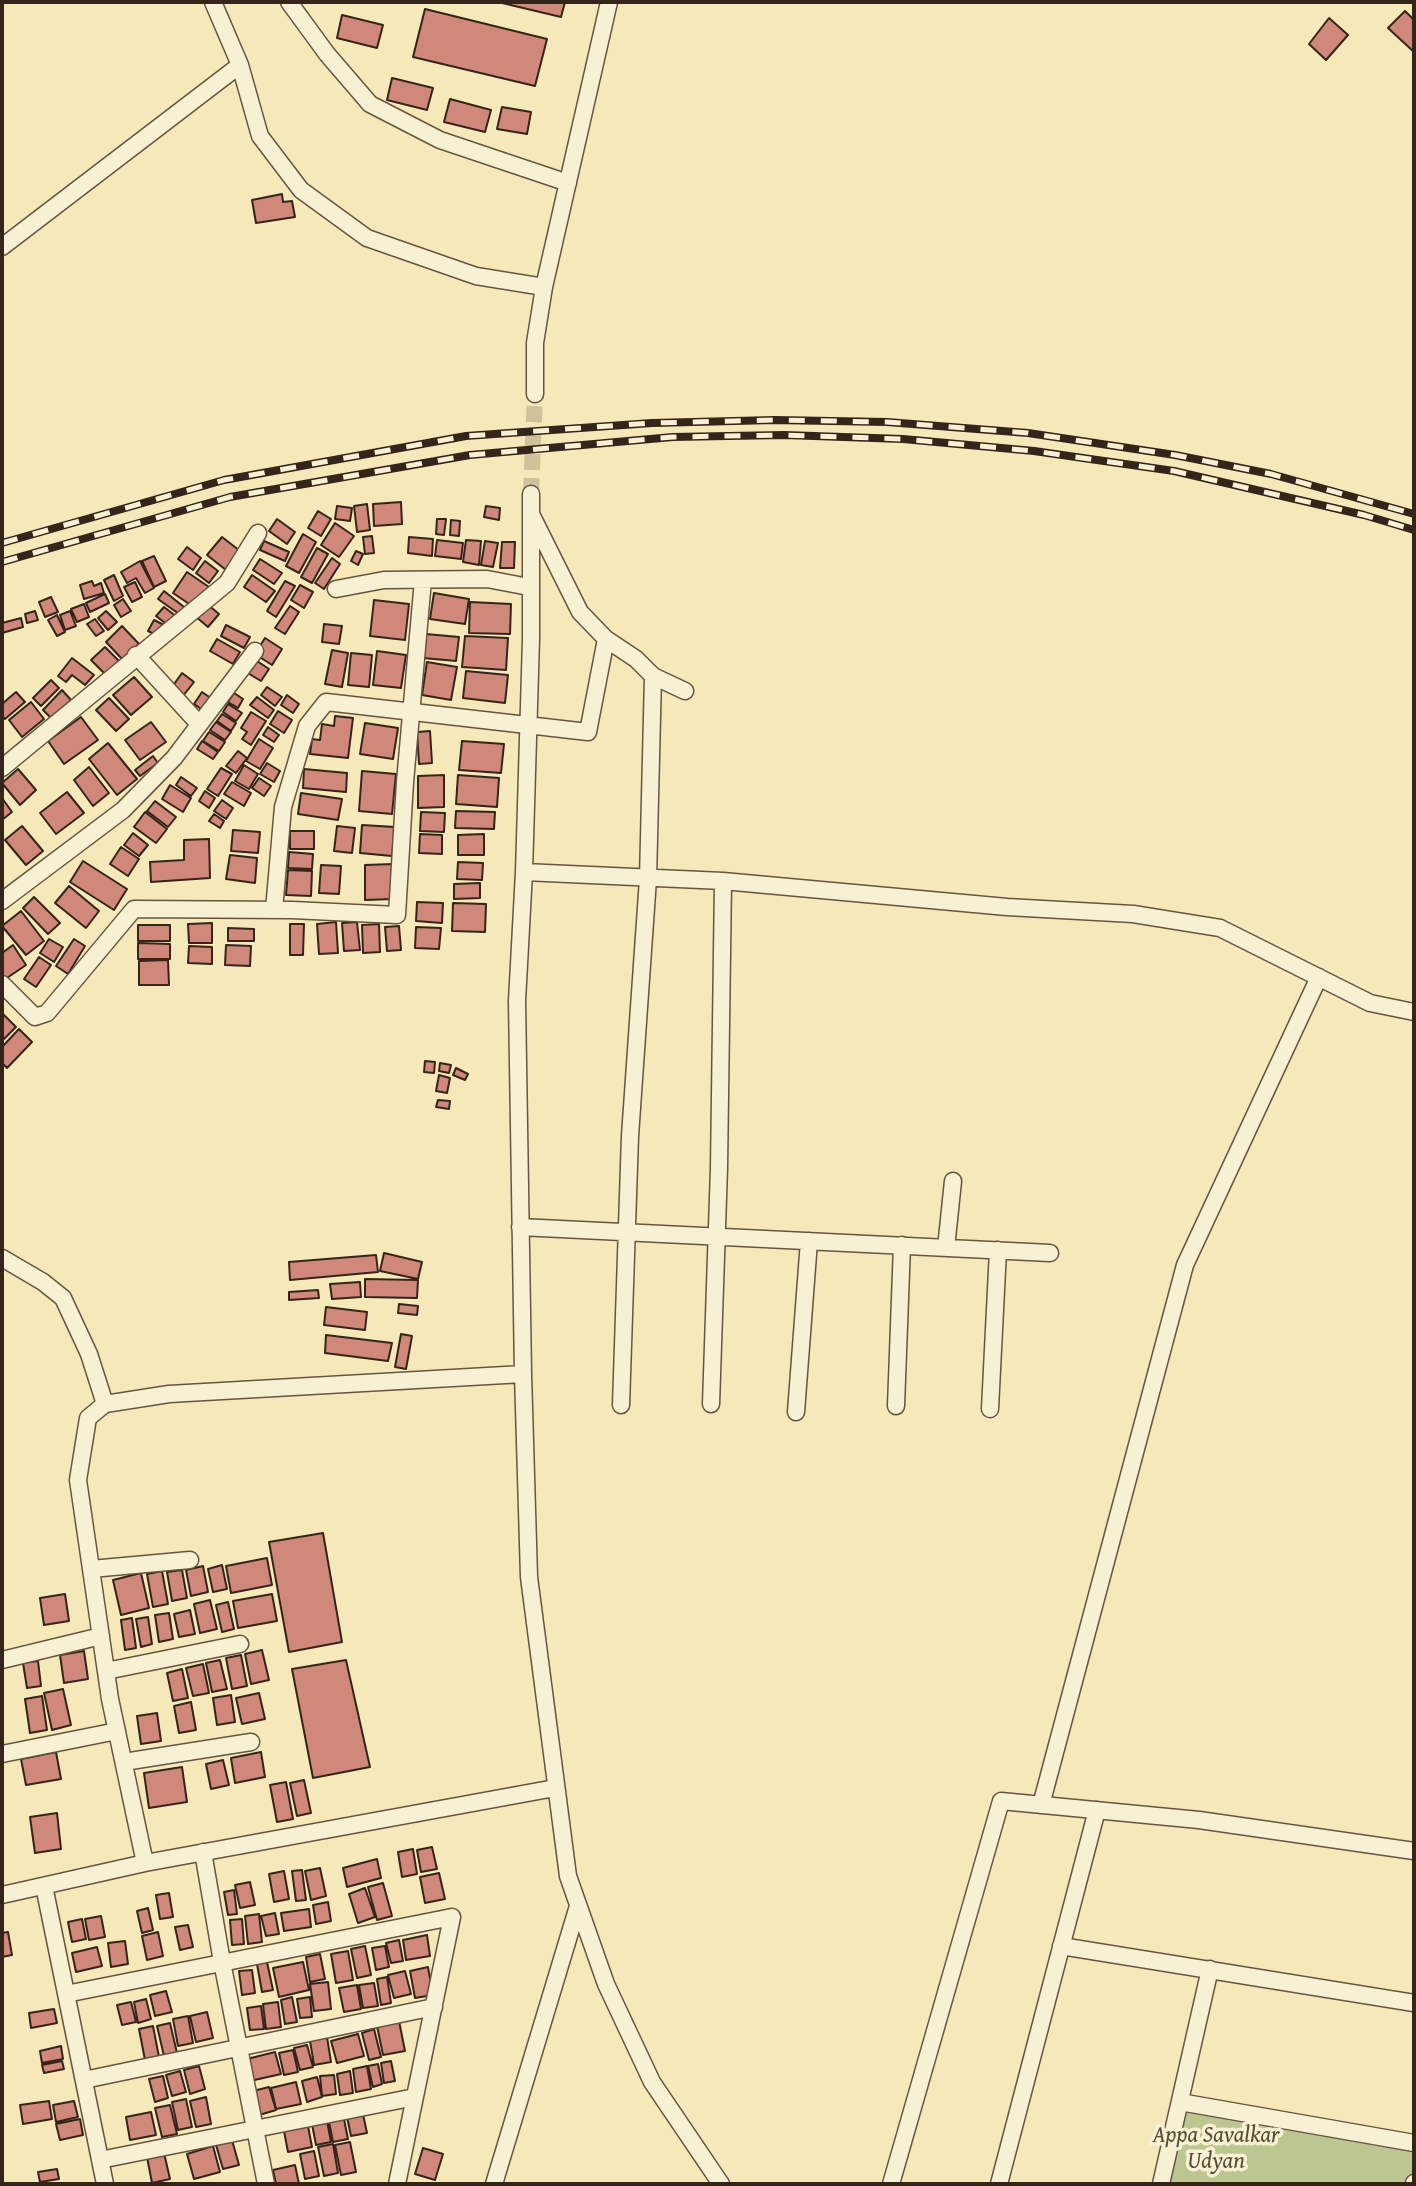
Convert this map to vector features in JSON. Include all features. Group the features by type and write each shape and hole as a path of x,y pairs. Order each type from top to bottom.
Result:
{"street":[{"path":"213,2 240,65 260,135 300,190 367,238 476,276 544,287"},
{"path":"289,2 327,54 370,104 440,140 568,183"},
{"path":"535,394 535,343 544,287 609,2"},
{"path":"2,247 240,65"},
{"path":"531,494 524,872 517,1001 528,1577 568,1876 606,1984 652,2082 721,2184"},
{"path":"530,512 580,612 606,639 636,659 653,676 685,691"},
{"path":"2,768 226,583 258,533"},
{"path":"336,589 384,580 487,579 529,587"},
{"path":"2,984 35,1017 47,1013 134,909 274,910 397,915 423,580"},
{"path":"274,910 283,807 307,726 326,702 588,732 606,639"},
{"path":"2,901 123,810 174,758 255,650"},
{"path":"136,655 199,724"},
{"path":"621,1405 630,1136 648,879 653,676"},
{"path":"524,872 723,881 994,906 1133,914 1220,928 1370,1003 1414,1012"},
{"path":"711,1404 717,1237 723,881"},
{"path":"1041,1805 1185,1265 1319,978"},
{"path":"946,1248 953,1181"},
{"path":"520,1227 1050,1252"},
{"path":"796,1412 809,1241"},
{"path":"896,1406 902,1245"},
{"path":"990,1409 998,1250"},
{"path":"2,1258 43,1282 62,1298 89,1354 105,1404"},
{"path":"145,1863 106,1671 78,1480 88,1418 105,1404 169,1394 523,1374"},
{"path":"91,1569 190,1560"},
{"path":"2,1660 101,1636"},
{"path":"106,1671 240,1644"},
{"path":"2,1754 117,1731"},
{"path":"124,1762 251,1742"},
{"path":"2,1895 145,1863 555,1788"},
{"path":"891,2184 1001,1801 1199,1820 1414,1851"},
{"path":"999,2184 1097,1810"},
{"path":"203,1852 266,2184"},
{"path":"44,1886 105,2184"},
{"path":"494,2184 578,1906"},
{"path":"66,1994 452,1917 397,2184"},
{"path":"1061,1946 1414,2003"},
{"path":"1161,2184 1210,1969"},
{"path":"84,2080 434,2007"},
{"path":"100,2160 415,2097"},
{"path":"1180,2102 1414,2143"}],"green space":[{"name":"Appa Savalkar Udyan","path":"1187,2109 1414,2149 1414,2171 1406,2184 1169,2184"}],"building":[{"path":"498,2 565,2 561,17"},
{"path":"425,9 547,39 535,86 413,57"},
{"path":"1405,11 1414,20 1414,52 1388,28"},
{"path":"342,15 383,25 377,48 337,38"},
{"path":"1329,18 1348,35 1326,60 1309,44"},
{"path":"392,78 433,88 427,110 387,100"},
{"path":"450,99 491,110 485,132 444,122"},
{"path":"502,107 531,112 527,134 497,129"},
{"path":"282,194 283,202 292,201 295,217 256,223 252,200"},
{"path":"401,502 402,524 374,526 373,504"},
{"path":"367,504 370,530 357,532 354,506"},
{"path":"337,506 352,508 350,521 335,519"},
{"path":"486,506 500,508 499,520 484,517"},
{"path":"318,511 331,519 321,536 308,528"},
{"path":"277,519 295,532 287,544 269,531"},
{"path":"437,519 446,519 444,535 436,534"},
{"path":"451,520 460,521 459,536 450,535"},
{"path":"335,523 354,536 339,557 321,545"},
{"path":"303,534 316,542 299,573 286,566"},
{"path":"372,536 374,553 365,554 363,537"},
{"path":"222,537 240,551 226,570 207,555"},
{"path":"409,537 433,539 432,556 408,553"},
{"path":"437,540 463,543 461,559 435,556"},
{"path":"466,540 481,541 479,565 463,562"},
{"path":"264,541 289,552 285,561 260,550"},
{"path":"485,541 498,543 493,567 481,565"},
{"path":"502,542 515,542 514,568 500,568"},
{"path":"187,547 201,558 193,570 178,559"},
{"path":"317,548 328,554 312,583 301,577"},
{"path":"356,551 363,554 358,565 351,561"},
{"path":"154,556 166,581 154,587 142,561"},
{"path":"332,558 340,564 324,589 315,583"},
{"path":"260,559 282,573 274,584 253,570"},
{"path":"140,561 154,588 145,593 136,578 127,583 121,572"},
{"path":"205,561 218,571 209,583 196,573"},
{"path":"187,572 209,587 195,608 173,593"},
{"path":"114,575 123,596 114,601 104,580"},
{"path":"252,575 275,591 266,602 244,587"},
{"path":"92,581 94,586 101,583 104,593 84,599 80,585"},
{"path":"285,581 295,586 276,617 267,611"},
{"path":"135,582 142,597 132,602 124,587"},
{"path":"300,585 313,592 304,608 291,600"},
{"path":"164,591 184,607 179,614 158,599"},
{"path":"434,593 469,599 465,624 430,619"},
{"path":"105,594 109,603 90,612 86,603"},
{"path":"51,597 58,612 45,617 39,602"},
{"path":"123,599 131,611 121,617 114,605"},
{"path":"374,600 409,604 405,640 370,636"},
{"path":"470,602 511,604 510,634 469,633"},
{"path":"84,604 89,617 77,622 71,609"},
{"path":"207,604 219,614 208,627 195,616"},
{"path":"290,606 299,612 285,634 275,628"},
{"path":"164,607 177,617 169,626 156,616"},
{"path":"35,611 38,620 27,623 25,614"},
{"path":"70,611 76,626 65,630 60,615"},
{"path":"106,611 117,622 108,630 98,618"},
{"path":"57,615 65,632 57,636 48,620"},
{"path":"21,618 23,627 2,633 2,623"},
{"path":"95,619 104,631 96,636 87,624"},
{"path":"154,620 166,626 160,637 148,631"},
{"path":"324,624 342,626 339,644 322,642"},
{"path":"226,625 250,637 244,648 221,636"},
{"path":"122,626 139,644 122,659 106,642"},
{"path":"426,634 459,637 456,661 423,658"},
{"path":"465,636 508,638 506,670 462,667"},
{"path":"265,638 282,649 272,665 255,654"},
{"path":"217,639 240,652 233,664 210,651"},
{"path":"105,647 119,661 106,675 91,660"},
{"path":"332,650 348,653 342,687 325,684"},
{"path":"377,651 406,655 401,688 373,685"},
{"path":"351,653 372,655 369,687 348,685"},
{"path":"72,658 94,675 85,685 72,675 66,682 58,676"},
{"path":"254,659 269,669 261,681 246,672"},
{"path":"427,662 457,667 451,700 422,695"},
{"path":"466,671 508,675 505,703 463,698"},
{"path":"182,673 194,682 183,696 172,687"},
{"path":"134,677 152,697 131,715 113,695"},
{"path":"51,680 59,688 41,706 33,698"},
{"path":"267,687 282,697 275,706 261,695"},
{"path":"62,690 71,700 52,719 43,710"},
{"path":"16,692 25,702 5,719 2,716 2,704"},
{"path":"202,692 212,699 204,711 194,704"},
{"path":"234,693 243,699 238,708 228,702"},
{"path":"287,695 299,704 293,713 281,705"},
{"path":"257,697 274,710 268,718 250,705"},
{"path":"109,698 129,719 116,731 96,710"},
{"path":"31,702 44,719 22,737 9,720"},
{"path":"228,704 242,713 236,721 223,712"},
{"path":"278,711 292,720 284,733 270,724"},
{"path":"251,712 266,721 251,745 242,739 247,732 241,728"},
{"path":"222,714 236,723 231,731 217,721"},
{"path":"335,716 353,718 348,758 310,754 312,739 320,740 322,724 334,726"},
{"path":"81,717 98,740 64,764 48,741"},
{"path":"151,722 166,742 140,760 125,740"},
{"path":"216,722 231,732 225,740 210,730"},
{"path":"365,723 398,728 393,759 360,754"},
{"path":"268,727 279,735 274,742 263,735"},
{"path":"430,731 432,763 419,764 417,732"},
{"path":"209,732 225,742 219,751 203,741"},
{"path":"259,739 273,748 260,769 246,761"},
{"path":"202,741 218,752 213,759 197,749"},
{"path":"462,741 504,744 501,773 459,770"},
{"path":"108,743 137,779 117,795 89,759"},
{"path":"238,751 247,758 236,773 226,766"},
{"path":"153,756 158,763 140,776 135,770"},
{"path":"267,763 280,771 274,782 260,774"},
{"path":"244,765 258,774 249,789 235,781"},
{"path":"89,767 109,793 93,806 74,780"},
{"path":"221,768 232,774 218,796 207,789"},
{"path":"18,769 36,790 20,805 2,783"},
{"path":"304,769 347,773 346,792 303,788"},
{"path":"362,771 396,774 392,814 359,811"},
{"path":"444,775 444,807 418,808 418,776"},
{"path":"458,775 499,778 497,807 456,804"},
{"path":"181,777 197,788 191,796 176,785"},
{"path":"259,778 271,786 264,796 252,788"},
{"path":"232,782 251,793 244,806 224,794"},
{"path":"170,785 191,798 183,812 162,799"},
{"path":"205,791 215,798 209,808 199,801"},
{"path":"67,792 84,813 56,834 40,813"},
{"path":"301,793 342,799 338,820 298,814"},
{"path":"2,798 12,812 2,820"},
{"path":"222,800 233,808 226,819 214,811"},
{"path":"155,801 176,817 168,827 147,811"},
{"path":"456,811 495,812 494,829 455,828"},
{"path":"145,812 167,829 156,843 134,827"},
{"path":"421,812 445,813 444,832 420,831"},
{"path":"214,814 224,821 220,828 209,821"},
{"path":"362,825 395,827 392,856 360,853"},
{"path":"22,826 43,851 26,865 5,840"},
{"path":"337,826 355,828 352,853 334,851"},
{"path":"233,830 260,832 258,853 231,851"},
{"path":"290,831 314,831 314,849 290,849"},
{"path":"133,833 148,845 139,856 124,845"},
{"path":"420,834 442,835 442,854 419,853"},
{"path":"484,834 484,855 458,855 458,835"},
{"path":"209,839 210,878 151,882 150,862 184,860 184,840"},
{"path":"121,847 139,859 128,876 110,864"},
{"path":"289,852 313,854 312,869 288,868"},
{"path":"230,855 257,858 255,883 226,879"},
{"path":"83,861 127,889 114,910 70,882"},
{"path":"458,862 483,863 482,880 457,879"},
{"path":"393,864 393,899 365,900 365,865"},
{"path":"321,865 341,866 339,894 319,893"},
{"path":"288,870 312,871 311,896 286,895"},
{"path":"480,883 480,898 454,899 454,884"},
{"path":"69,886 99,911 86,928 55,903"},
{"path":"34,897 60,923 48,934 23,908"},
{"path":"417,902 443,903 442,923 416,921"},
{"path":"453,903 486,904 485,932 452,931"},
{"path":"21,911 44,941 26,955 2,926"},
{"path":"336,922 338,953 319,954 317,924"},
{"path":"357,922 360,950 344,951 342,923"},
{"path":"212,923 212,943 189,943 188,924"},
{"path":"290,924 304,924 303,955 290,955"},
{"path":"379,924 380,952 363,953 362,925"},
{"path":"138,925 170,925 170,941 138,941"},
{"path":"399,926 401,950 387,951 385,927"},
{"path":"416,927 441,928 439,949 415,948"},
{"path":"228,928 254,929 254,941 228,941"},
{"path":"49,939 63,947 54,962 40,953"},
{"path":"74,939 85,946 68,974 56,966"},
{"path":"138,943 170,944 170,959 138,959"},
{"path":"13,945 26,965 4,980 2,953"},
{"path":"226,945 251,946 250,966 225,965"},
{"path":"189,946 212,947 212,964 188,963"},
{"path":"39,957 51,965 36,987 24,979"},
{"path":"168,960 169,985 139,985 139,961"},
{"path":"3,1014 16,1027 2,1041 2,1016"},
{"path":"19,1029 32,1042 7,1068 2,1063 2,1047"},
{"path":"425,1061 435,1062 434,1073 424,1072"},
{"path":"440,1063 451,1065 449,1073 439,1071"},
{"path":"456,1068 468,1074 465,1080 453,1075"},
{"path":"439,1075 450,1078 447,1093 436,1091"},
{"path":"438,1100 450,1101 449,1109 436,1107"},
{"path":"384,1253 422,1262 418,1279 380,1271"},
{"path":"376,1255 378,1272 290,1280 289,1262"},
{"path":"365,1279 418,1280 417,1298 365,1297"},
{"path":"360,1282 361,1297 332,1299 330,1284"},
{"path":"318,1290 319,1298 289,1300 289,1292"},
{"path":"399,1304 418,1306 417,1315 398,1313"},
{"path":"326,1307 367,1312 365,1330 324,1325"},
{"path":"401,1334 412,1336 406,1369 395,1367"},
{"path":"326,1335 392,1343 388,1361 325,1353"},
{"path":"323,1533 342,1642 289,1652 269,1542"},
{"path":"267,1558 272,1585 231,1593 226,1566"},
{"path":"222,1565 227,1589 213,1592 208,1569"},
{"path":"203,1566 208,1592 191,1596 186,1570"},
{"path":"182,1570 187,1598 172,1601 167,1572"},
{"path":"162,1571 168,1604 153,1607 147,1574"},
{"path":"141,1573 149,1608 121,1615 113,1580"},
{"path":"65,1594 69,1621 44,1625 40,1598"},
{"path":"272,1594 277,1621 238,1628 233,1601"},
{"path":"210,1600 217,1629 200,1633 194,1604"},
{"path":"228,1602 234,1629 222,1632 216,1605"},
{"path":"190,1610 195,1634 179,1637 174,1614"},
{"path":"169,1613 173,1639 159,1642 155,1615"},
{"path":"148,1617 152,1644 141,1647 136,1619"},
{"path":"132,1618 136,1648 125,1650 121,1620"},
{"path":"262,1650 269,1680 251,1684 245,1654"},
{"path":"84,1651 88,1679 64,1683 60,1655"},
{"path":"241,1655 247,1686 232,1689 226,1658"},
{"path":"220,1660 227,1689 212,1692 206,1663"},
{"path":"346,1660 370,1767 313,1778 292,1669"},
{"path":"38,1661 41,1686 27,1688 23,1663"},
{"path":"203,1664 209,1693 193,1696 186,1668"},
{"path":"182,1669 188,1698 173,1701 167,1673"},
{"path":"63,1689 71,1725 52,1730 44,1693"},
{"path":"259,1693 265,1719 242,1724 236,1698"},
{"path":"231,1695 235,1722 217,1725 213,1698"},
{"path":"42,1696 47,1730 30,1733 25,1699"},
{"path":"191,1702 196,1730 179,1733 174,1706"},
{"path":"157,1713 161,1741 141,1744 137,1716"},
{"path":"56,1752 61,1779 26,1785 21,1759"},
{"path":"261,1752 265,1777 235,1783 231,1758"},
{"path":"223,1760 229,1785 211,1789 206,1764"},
{"path":"182,1767 187,1802 149,1808 144,1773"},
{"path":"304,1780 311,1813 297,1816 290,1783"},
{"path":"286,1782 293,1819 277,1822 270,1785"},
{"path":"57,1813 61,1849 35,1853 30,1817"},
{"path":"432,1847 437,1869 421,1872 417,1850"},
{"path":"413,1849 417,1874 402,1877 398,1852"},
{"path":"377,1859 381,1878 347,1887 343,1868"},
{"path":"320,1868 326,1896 311,1900 305,1871"},
{"path":"302,1870 306,1900 296,1901 292,1871"},
{"path":"284,1871 289,1899 274,1902 269,1874"},
{"path":"439,1873 445,1899 425,1903 420,1877"},
{"path":"250,1882 255,1905 240,1908 235,1885"},
{"path":"383,1883 392,1916 377,1920 368,1887"},
{"path":"365,1888 375,1917 358,1923 349,1894"},
{"path":"234,1890 237,1914 228,1915 224,1892"},
{"path":"169,1893 173,1917 160,1919 156,1895"},
{"path":"328,1902 331,1921 316,1924 313,1905"},
{"path":"148,1908 153,1930 142,1933 137,1911"},
{"path":"309,1909 311,1927 284,1931 281,1913"},
{"path":"275,1913 279,1934 266,1936 261,1916"},
{"path":"259,1914 262,1942 248,1944 245,1916"},
{"path":"101,1916 105,1937 89,1940 85,1919"},
{"path":"82,1919 86,1939 72,1942 68,1922"},
{"path":"242,1919 244,1944 232,1945 230,1920"},
{"path":"188,1925 193,1947 180,1950 175,1927"},
{"path":"8,1932 12,1955 2,1957 2,1933"},
{"path":"158,1932 163,1956 147,1960 142,1936"},
{"path":"427,1935 430,1956 406,1960 403,1940"},
{"path":"399,1940 403,1961 391,1963 386,1943"},
{"path":"125,1941 128,1964 111,1967 108,1943"},
{"path":"365,1946 371,1975 357,1978 351,1949"},
{"path":"385,1946 389,1967 376,1970 372,1948"},
{"path":"97,1947 102,1966 76,1972 72,1953"},
{"path":"348,1951 353,1980 336,1983 331,1954"},
{"path":"320,1954 325,1979 310,1982 306,1957"},
{"path":"267,1962 273,1990 262,1992 257,1964"},
{"path":"303,1962 309,1990 279,1997 273,1968"},
{"path":"428,1967 433,1995 415,1998 410,1971"},
{"path":"252,1970 255,1993 242,1995 239,1971"},
{"path":"405,1971 411,1994 394,1998 388,1975"},
{"path":"387,1977 391,2003 381,2005 377,1979"},
{"path":"328,1982 331,2009 314,2011 310,1984"},
{"path":"374,1983 378,2006 363,2008 359,1985"},
{"path":"357,1985 361,2009 344,2012 339,1988"},
{"path":"166,1991 172,2012 155,2016 150,1995"},
{"path":"292,1997 297,2022 285,2024 281,2000"},
{"path":"310,1997 312,2017 300,2018 297,1999"},
{"path":"146,1999 151,2019 138,2023 134,2002"},
{"path":"131,2002 136,2022 122,2025 117,2005"},
{"path":"278,2002 281,2027 266,2029 263,2004"},
{"path":"261,2006 264,2029 250,2030 247,2008"},
{"path":"54,2009 57,2023 31,2028 29,2013"},
{"path":"207,2012 213,2038 196,2042 190,2016"},
{"path":"188,2016 193,2043 178,2046 173,2019"},
{"path":"399,2021 405,2051 383,2055 377,2026"},
{"path":"170,2023 177,2053 164,2056 157,2026"},
{"path":"153,2026 159,2057 145,2060 139,2029"},
{"path":"374,2029 381,2057 369,2060 362,2033"},
{"path":"358,2034 364,2056 337,2063 331,2041"},
{"path":"327,2037 331,2062 314,2065 310,2041"},
{"path":"307,2045 313,2067 300,2070 294,2048"},
{"path":"61,2046 63,2059 42,2063 40,2051"},
{"path":"293,2050 298,2072 284,2075 279,2053"},
{"path":"275,2052 281,2074 250,2081 247,2059"},
{"path":"62,2061 64,2069 44,2073 42,2065"},
{"path":"391,2061 395,2081 384,2083 381,2063"},
{"path":"378,2064 382,2084 373,2087 368,2066"},
{"path":"199,2066 205,2089 190,2094 184,2070"},
{"path":"367,2066 371,2089 356,2092 353,2069"},
{"path":"180,2071 186,2092 172,2096 166,2075"},
{"path":"350,2071 353,2093 340,2095 337,2074"},
{"path":"334,2075 336,2094 322,2096 320,2076"},
{"path":"163,2076 168,2098 155,2102 149,2079"},
{"path":"317,2077 322,2097 307,2102 302,2081"},
{"path":"296,2082 301,2104 276,2109 271,2088"},
{"path":"269,2087 276,2110 256,2116 249,2092"},
{"path":"206,2097 211,2124 196,2127 190,2101"},
{"path":"186,2099 192,2127 178,2130 172,2102"},
{"path":"49,2101 52,2119 23,2124 20,2105"},
{"path":"74,2101 78,2117 56,2122 53,2105"},
{"path":"170,2105 177,2134 162,2137 155,2108"},
{"path":"151,2112 156,2135 130,2140 126,2117"},
{"path":"363,2114 367,2133 351,2136 347,2117"},
{"path":"80,2119 83,2135 60,2140 56,2124"},
{"path":"344,2119 348,2139 333,2142 329,2122"},
{"path":"327,2121 331,2142 316,2145 312,2124"},
{"path":"308,2126 312,2147 288,2152 284,2131"},
{"path":"232,2140 239,2165 223,2169 216,2145"},
{"path":"350,2142 356,2172 341,2175 335,2145"},
{"path":"333,2144 338,2173 324,2176 318,2147"},
{"path":"213,2146 220,2172 194,2179 187,2154"},
{"path":"423,2148 443,2154 435,2180 415,2174"},
{"path":"314,2151 319,2176 305,2179 300,2154"},
{"path":"164,2153 170,2179 152,2183 147,2157"},
{"path":"295,2165 299,2184 276,2184 273,2170"},
{"path":"57,2169 59,2179 40,2182 38,2172"}],"tunnel":[{"path":"531,494 535,394"}],"railway":[{"path":"2,543 224,480 466,436 652,423 775,420 887,422 1028,433 1175,455 1271,474 1414,514"},
{"path":"2,562 230,497 470,455 673,437 784,435 903,439 1034,451 1174,471 1364,515 1414,530"}]}
